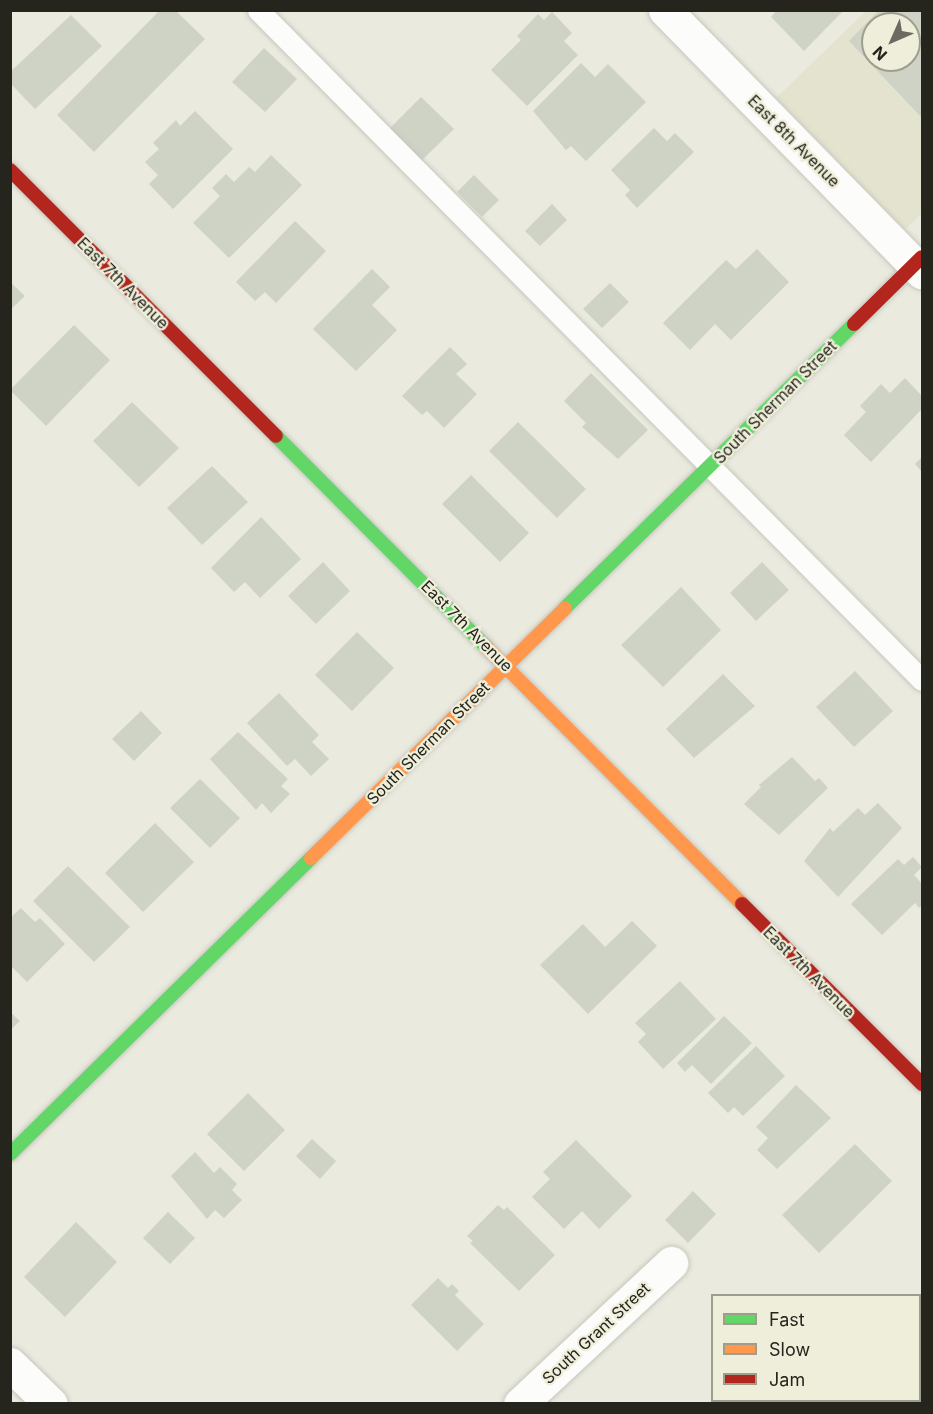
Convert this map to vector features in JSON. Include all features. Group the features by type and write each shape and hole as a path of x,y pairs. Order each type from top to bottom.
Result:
{"street":[{"name":"East 8th Avenue","path":"665,10 920,264"},
{"name":"East 7th Avenue","path":"10,170 922,1084"},
{"name":"South Sherman Street","path":"10,1154 709,467 920,264"},
{"name":"South Grant Street","path":"520,1404 671,1263"},
{"path":"15,1377 51,1404"}],"lane":[{"path":"258,10 922,680"}],"shaded area":[{"path":"866,11 922,11 922,213 905,230 776,98 861,16 861,72 921,72 921,12"}],"building":[{"path":"160,10 175,10 205,39 94,152 57,115"},
{"path":"777,10 844,10 804,51 771,17"},
{"path":"879,10 922,10 922,118 878,72 921,72 921,12 877,12"},
{"path":"552,12 572,33 564,41 578,55 527,106 491,70 521,40 517,36 538,14 544,20"},
{"path":"71,15 102,46 35,109 10,83 10,72"},
{"path":"861,29 861,54 849,41"},
{"path":"264,48 297,79 265,112 232,82"},
{"path":"581,63 595,77 608,64 646,102 586,161 571,146 566,150 533,111"},
{"path":"421,97 454,129 418,164 386,132"},
{"path":"195,111 233,149 173,209 149,184 158,175 145,162 159,149 153,143 176,120 180,126"},
{"path":"654,128 667,141 675,133 694,152 637,208 625,195 630,190 611,170"},
{"path":"271,155 302,185 229,258 193,223 220,196 212,188 226,174 234,182 249,167 255,172"},
{"path":"474,175 499,200 482,217 457,192"},
{"path":"552,204 567,220 540,246 525,231"},
{"path":"295,221 326,251 276,303 265,292 255,301 236,282"},
{"path":"757,249 789,282 731,340 715,324 690,350 663,323 726,260 736,269"},
{"path":"372,269 390,287 372,305 397,330 356,371 313,329"},
{"path":"10,282 25,296 10,310"},
{"path":"610,283 629,302 602,328 583,309"},
{"path":"74,325 110,360 46,426 10,390"},
{"path":"450,347 467,364 456,374 477,394 444,428 427,411 422,415 402,396"},
{"path":"591,373 648,430 618,459 582,427 586,423 564,401"},
{"path":"905,378 922,396 922,409 871,462 844,435 866,412 860,406 881,384 890,393"},
{"path":"132,402 179,448 139,487 93,441"},
{"path":"518,422 586,489 557,518 489,451"},
{"path":"922,457 922,472 915,464"},
{"path":"212,466 248,502 202,545 167,508"},
{"path":"471,475 529,533 500,562 442,504"},
{"path":"261,517 301,559 260,598 245,582 234,592 211,568"},
{"path":"323,562 350,591 316,624 288,596"},
{"path":"762,562 789,590 756,621 730,593"},
{"path":"681,587 721,630 663,687 621,645"},
{"path":"357,632 394,668 352,711 315,675"},
{"path":"855,671 893,711 854,747 816,707"},
{"path":"723,674 755,706 694,758 666,729"},
{"path":"279,693 319,735 312,742 329,759 311,776 295,759 287,766 247,723"},
{"path":"141,711 162,733 134,761 112,739"},
{"path":"238,732 288,779 281,786 290,794 271,813 262,803 256,810 210,759"},
{"path":"792,757 815,781 819,778 828,788 779,835 744,804 761,787 759,785"},
{"path":"200,779 240,818 210,848 170,808"},
{"path":"878,803 902,828 838,897 804,861 830,828 833,832 858,808 865,815"},
{"path":"155,823 194,862 143,912 105,873"},
{"path":"913,857 922,867 914,875 922,884 922,905 919,908 915,903 882,935 851,904 898,859 904,865"},
{"path":"68,866 130,927 94,962 33,901"},
{"path":"21,908 35,922 40,918 65,944 27,982 10,965 10,918"},
{"path":"632,921 657,946 588,1014 540,965 583,924 605,947"},
{"path":"680,981 716,1019 663,1069 638,1042 646,1034 635,1023"},
{"path":"10,1012 20,1021 10,1030"},
{"path":"724,1016 752,1043 711,1084 692,1065 685,1072 677,1063"},
{"path":"756,1046 785,1076 743,1116 734,1107 728,1113 708,1093"},
{"path":"796,1085 831,1118 777,1169 757,1150 768,1138 756,1127"},
{"path":"248,1093 285,1130 244,1171 207,1134"},
{"path":"312,1139 336,1161 320,1179 296,1156"},
{"path":"576,1140 632,1196 599,1229 582,1211 564,1229 532,1197 550,1179 543,1172"},
{"path":"855,1144 892,1181 819,1253 782,1215"},
{"path":"195,1152 214,1173 220,1167 237,1184 232,1190 242,1200 224,1218 215,1210 207,1219 171,1176"},
{"path":"693,1191 716,1214 688,1243 665,1220"},
{"path":"498,1205 504,1210 507,1207 555,1255 519,1291 470,1243 473,1241 467,1236"},
{"path":"168,1212 195,1238 170,1264 143,1238"},
{"path":"76,1222 117,1262 65,1317 24,1277"},
{"path":"438,1278 448,1288 452,1284 459,1291 455,1295 484,1324 457,1351 411,1305"},
{"path":"922,1333 922,1404 856,1404 921,1402"}],"traffic: fast":[{"path":"565,608 854,324"},
{"path":"276,436 487,648"},
{"path":"10,1154 311,858"}],"traffic: slow":[{"path":"311,858 565,608"},
{"path":"487,648 742,904"}],"traffic: jam":[{"path":"10,170 276,436"},
{"path":"854,324 922,257"},
{"path":"742,904 922,1084"}]}
